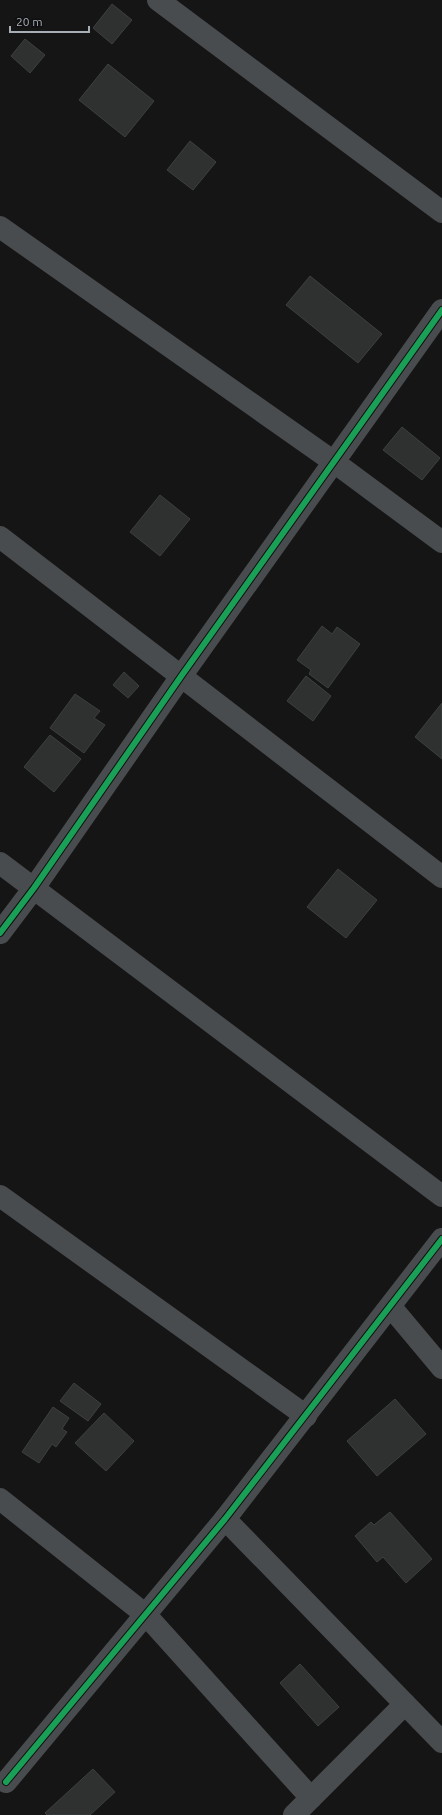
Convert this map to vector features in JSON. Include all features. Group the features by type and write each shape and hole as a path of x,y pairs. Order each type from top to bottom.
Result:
{"street":[{"path":"158,0 442,212"},
{"path":"0,227 334,462 442,542"},
{"path":"0,933 34,888 182,675 442,310"},
{"path":"0,537 182,675 442,876"},
{"path":"0,863 442,1196"},
{"path":"0,1196 306,1416"},
{"path":"6,1782 225,1519 391,1307 442,1239"},
{"path":"391,1307 442,1368"},
{"path":"0,1499 146,1615 311,1798"},
{"path":"225,1519 442,1742"},
{"path":"294,1815 405,1704"}],"building":[{"path":"112,4 132,20 112,44 93,28"},
{"path":"25,39 45,55 30,73 11,56"},
{"path":"108,64 154,101 125,137 79,100"},
{"path":"190,141 216,162 193,190 167,170"},
{"path":"310,276 382,334 358,363 286,305"},
{"path":"402,427 440,458 422,480 383,450"},
{"path":"160,495 190,519 160,556 130,532"},
{"path":"322,626 332,634 337,627 360,644 328,688 309,674 311,670 297,660"},
{"path":"124,672 139,686 128,698 113,685"},
{"path":"306,676 331,696 313,721 287,701"},
{"path":"75,694 100,711 94,718 105,725 84,753 50,728"},
{"path":"442,703 442,759 415,737"},
{"path":"50,735 81,759 54,792 24,767"},
{"path":"338,869 377,900 346,938 307,907"},
{"path":"74,1383 101,1404 88,1421 60,1401"},
{"path":"395,1399 426,1434 377,1476 347,1441"},
{"path":"53,1407 69,1418 62,1429 67,1432 56,1447 52,1444 39,1463 22,1452"},
{"path":"104,1413 134,1441 106,1471 75,1443"},
{"path":"390,1512 432,1559 406,1583 383,1557 377,1562 355,1536 371,1522 374,1525"},
{"path":"300,1664 339,1707 318,1726 280,1683"},
{"path":"93,1769 115,1792 90,1815 47,1815 45,1813"}],"cycle path":[{"path":"0,933 34,888 182,675 442,310"},
{"path":"6,1782 225,1519 442,1239"}]}
